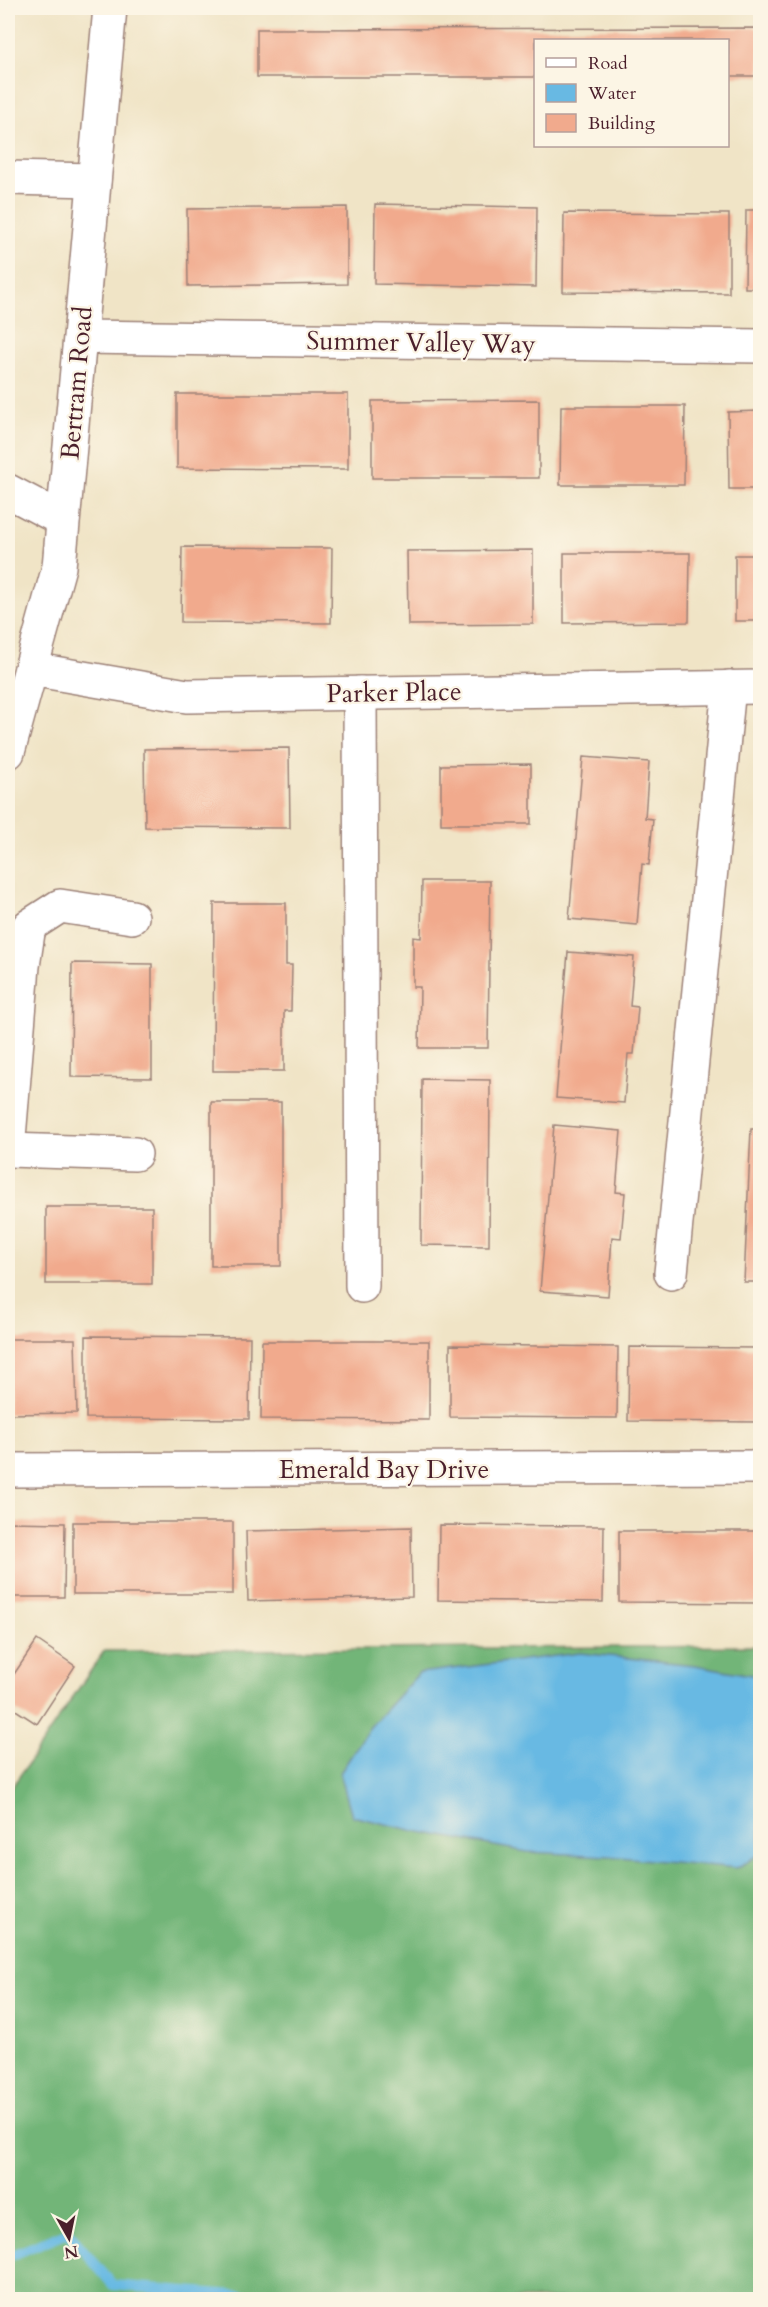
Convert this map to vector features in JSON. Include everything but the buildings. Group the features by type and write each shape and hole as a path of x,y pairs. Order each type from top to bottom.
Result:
{"street":[{"name":"Bertram Road","path":"8,752 59,567 110,8"},
{"path":"8,178 94,180"},
{"name":"Summer Valley Way","path":"81,337 760,346"},
{"path":"8,491 63,520"},
{"name":"Parker Place","path":"31,669 187,696 745,687"},
{"path":"671,1274 745,687"},
{"path":"360,693 362,1286"},
{"path":"132,917 60,906 29,926 23,966 8,1150 135,1154"},
{"name":"Emerald Bay Drive","path":"8,1470 760,1467"}],"green space":[{"path":"760,1646 760,2299 8,2299 8,1793 104,1651"}],"water":[{"path":"580,1653 695,1665 757,1676 760,1679 760,1854 737,1868 608,1856 527,1852 415,1831 352,1816 340,1773 370,1727 419,1673"}],"waterway":[{"path":"8,2257 68,2232 113,2285 294,2300"}]}
